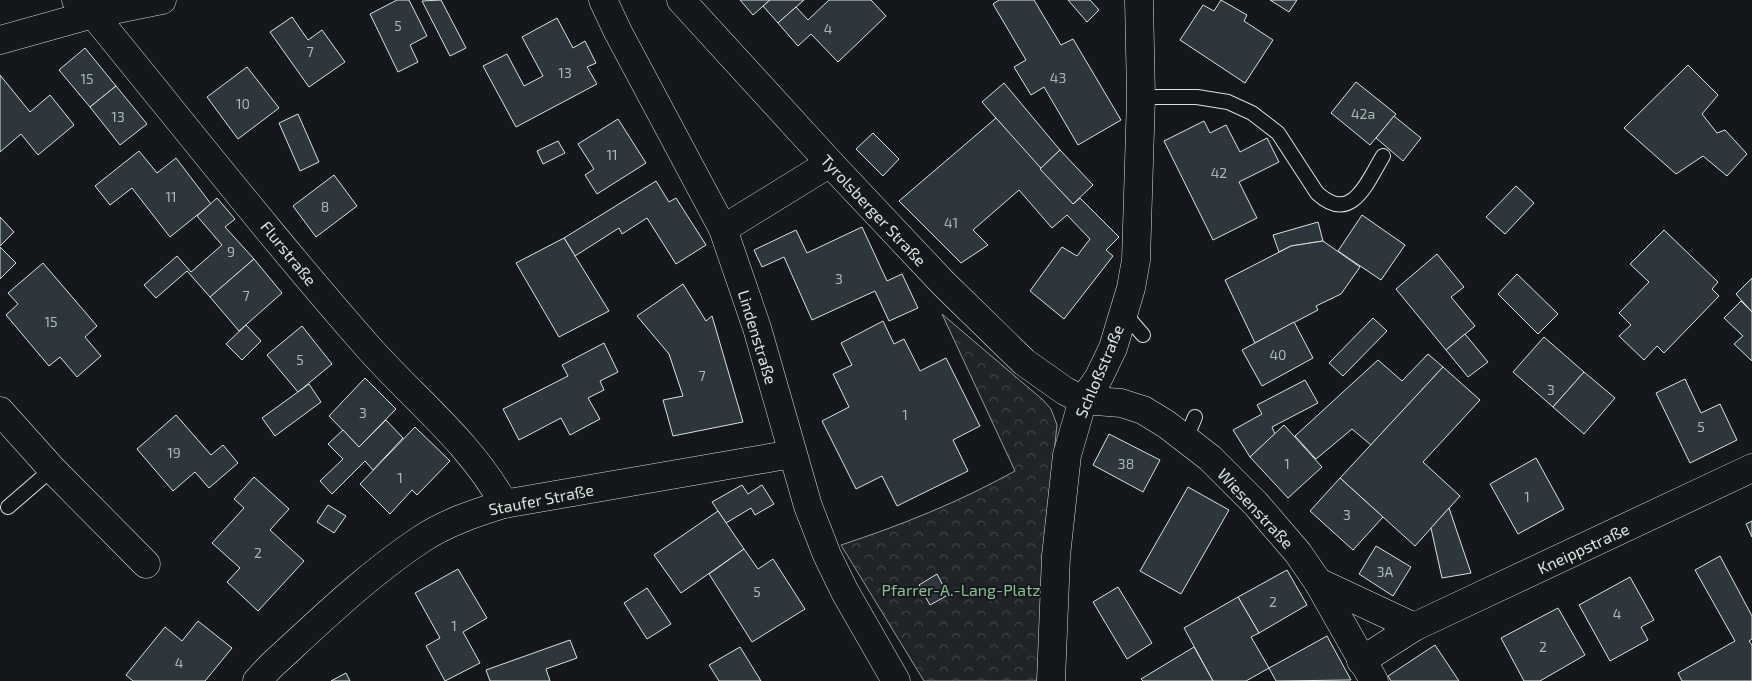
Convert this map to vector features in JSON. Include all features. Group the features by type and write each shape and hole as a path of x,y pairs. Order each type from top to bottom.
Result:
{"street":[{"path":"0,40 84,7 162,0"},
{"name":"Lindenstraße","path":"603,0 618,32 723,229 756,328 792,454 827,555 845,592 896,681"},
{"name":"Tyrolsberger Straße","path":"682,0 943,284 1018,356 1058,387 1084,400"},
{"name":"Schloßstraße","path":"1051,681 1056,556 1067,455 1084,400 1098,379 1112,348 1124,313 1136,260 1141,97 1139,0"},
{"name":"Flurstraße","path":"84,7 369,348 466,450 492,482 504,504"},
{"path":"723,229 830,163"},
{"name":"Wiesenstraße","path":"1084,400 1121,403 1191,428 1298,553 1318,582 1367,671"},
{"path":"0,411 52,470 146,564"},
{"name":"Staufer Straße","path":"258,681 271,666 366,580 421,539 464,517 504,504 792,454"},
{"name":"Kneippstraße","path":"1367,671 1414,627 1752,468"},
{"path":"1318,582 1414,627"}],"lane":[{"path":"1141,97 1198,97 1228,102 1252,113 1278,133 1317,193 1324,200 1338,205 1348,204 1359,195 1384,156"},
{"path":"1124,313 1143,335"},
{"path":"8,507 52,470"}],"green space":[{"name":"Pfarrer-A.-Lang-Platz","path":"942,314 1043,400 1051,409 1057,425 1051,481 1037,681 924,681 841,545 930,512 973,493 1015,471"}],"building":[{"path":"397,0 409,0 427,36 410,45 418,62 398,72 370,14"},
{"path":"441,0 466,48 450,56 422,1"},
{"path":"740,0 770,0 753,15"},
{"path":"770,0 804,0 778,23 763,6"},
{"path":"829,0 871,0 886,16 838,62 811,34 798,46 778,23 796,7 808,20"},
{"path":"999,0 1034,0 1061,45 1073,39 1121,120 1078,145 1044,87 1031,95 1014,67 1026,60 993,4"},
{"path":"1068,0 1090,0 1099,10 1087,22"},
{"path":"1221,0 1247,15 1244,21 1273,40 1245,83 1180,40 1203,5 1214,11"},
{"path":"1270,0 1297,0 1289,12"},
{"path":"292,17 308,40 322,30 345,62 309,87 270,32"},
{"path":"557,18 573,48 585,41 596,63 587,67 597,84 516,127 483,66 507,54 524,86 543,76 522,37"},
{"path":"85,48 116,86 90,107 59,70"},
{"path":"1688,65 1718,95 1702,114 1717,133 1725,130 1747,154 1727,176 1703,156 1676,174 1624,128"},
{"path":"247,67 279,108 238,139 207,97"},
{"path":"0,75 30,112 50,95 74,125 38,155 21,134 0,152"},
{"path":"1356,82 1396,114 1370,145 1331,113"},
{"path":"1004,83 1060,150 1040,169 982,102"},
{"path":"116,86 147,124 120,145 90,107"},
{"path":"298,114 319,162 300,171 279,123"},
{"path":"1394,116 1421,138 1403,161 1376,138"},
{"path":"996,118 1073,204 1080,198 1119,237 1106,250 1113,256 1064,319 1030,291 1062,247 1077,256 1090,239 1067,215 1052,228 1019,190 973,230 988,245 961,263 899,201"},
{"path":"618,119 646,163 597,194 585,175 594,169 578,144"},
{"path":"1204,121 1210,133 1226,125 1240,152 1267,138 1279,162 1239,182 1257,218 1213,240 1164,141"},
{"path":"873,133 899,159 883,176 856,149"},
{"path":"558,141 565,153 543,164 537,151"},
{"path":"1060,150 1093,185 1073,204 1040,169"},
{"path":"139,151 157,173 176,158 211,204 170,237 132,188 110,205 95,186"},
{"path":"334,175 357,206 316,237 293,206"},
{"path":"656,181 669,202 676,198 706,245 676,264 647,218 622,234 619,228 575,256 564,238"},
{"path":"1516,186 1534,203 1505,234 1486,217"},
{"path":"217,198 235,219 225,227 254,259 210,297 187,271 156,298 144,285 177,256 191,272 222,245 197,216"},
{"path":"1362,215 1405,245 1381,280 1338,251"},
{"path":"0,217 14,232 0,246"},
{"path":"1318,222 1323,241 1291,246 1279,252 1273,235"},
{"path":"862,227 887,281 902,274 918,308 889,321 875,291 812,320 784,257 762,267 754,250 796,230 807,253"},
{"path":"1664,230 1718,282 1712,289 1719,296 1664,353 1657,346 1644,360 1619,336 1631,325 1619,313 1649,282 1630,264"},
{"path":"564,238 609,311 559,337 516,263"},
{"path":"1323,241 1360,267 1341,294 1316,306 1318,310 1255,343 1225,280 1291,246"},
{"path":"0,247 16,263 0,279"},
{"path":"1437,254 1464,287 1451,297 1475,326 1446,350 1396,289"},
{"path":"254,259 282,293 239,331 210,297"},
{"path":"43,263 97,326 85,337 101,356 77,377 60,357 49,366 6,315 18,304 8,293"},
{"path":"1517,274 1558,314 1538,334 1498,294"},
{"path":"1752,278 1752,312 1736,294"},
{"path":"683,284 706,321 712,316 743,422 673,436 663,400 683,396 669,354 637,316"},
{"path":"1741,301 1752,312 1752,361 1734,344 1743,336 1724,318"},
{"path":"1373,318 1387,331 1343,376 1329,363"},
{"path":"883,321 894,344 904,339 920,371 946,358 980,426 953,440 968,471 897,506 882,476 856,489 822,421 849,407 833,374 852,365 841,343"},
{"path":"1294,322 1313,358 1262,386 1242,350"},
{"path":"246,325 261,341 242,360 226,344"},
{"path":"302,326 332,364 298,392 267,355"},
{"path":"1465,334 1488,362 1468,377 1446,350"},
{"path":"1544,337 1584,372 1553,407 1513,372"},
{"path":"604,343 618,372 600,381 604,390 588,398 600,419 570,435 561,418 519,440 503,409 568,376 562,365"},
{"path":"1428,354 1443,367 1371,445 1352,429 1316,459 1295,436 1378,360 1402,381"},
{"path":"1443,367 1480,400 1423,462 1460,496 1415,546 1340,478"},
{"path":"1584,372 1615,398 1584,434 1553,407"},
{"path":"365,378 396,409 359,447 329,416"},
{"path":"1685,379 1701,413 1720,404 1737,440 1690,463 1656,393"},
{"path":"1305,380 1318,403 1272,427 1275,434 1250,457 1233,430 1262,414 1257,405"},
{"path":"309,384 321,402 275,436 262,418"},
{"path":"176,415 211,455 223,445 238,463 209,488 195,472 173,491 137,449"},
{"path":"386,420 403,438 373,470 365,461 332,494 320,481 343,459 328,444 343,430 359,447"},
{"path":"1284,425 1322,467 1288,498 1250,457"},
{"path":"415,427 450,461 417,495 412,490 390,514 360,484"},
{"path":"1109,434 1160,460 1143,492 1093,465"},
{"path":"1536,458 1564,509 1518,534 1490,484"},
{"path":"254,477 289,509 270,530 304,561 258,611 227,582 240,568 212,543 244,508 234,499"},
{"path":"1340,478 1383,517 1353,550 1310,511"},
{"path":"742,485 748,494 762,485 774,504 755,515 751,508 726,523 712,502"},
{"path":"1188,487 1229,510 1181,594 1140,571"},
{"path":"328,505 346,516 334,533 317,522"},
{"path":"1449,508 1471,573 1442,578 1431,528"},
{"path":"718,511 744,549 681,593 654,555"},
{"path":"1752,521 1752,537 1746,524"},
{"path":"1376,546 1411,567 1393,596 1359,574"},
{"path":"744,549 758,569 773,559 805,609 752,642 709,574"},
{"path":"1720,556 1752,616 1752,639 1749,641 1752,645 1752,681 1682,681 1678,673 1735,641 1695,570"},
{"path":"458,569 487,618 463,632 480,663 445,681 426,646 440,638 415,593"},
{"path":"1287,570 1307,605 1259,633 1238,597"},
{"path":"937,574 948,595 930,605 919,585"},
{"path":"1630,577 1654,620 1641,627 1648,640 1610,661 1579,605"},
{"path":"1118,587 1152,643 1127,659 1093,602"},
{"path":"647,588 671,624 647,639 624,603"},
{"path":"1238,597 1259,633 1251,637 1269,668 1246,681 1213,681 1184,628"},
{"path":"1558,608 1585,655 1540,681 1524,681 1501,638"},
{"path":"198,621 232,648 205,681 133,681 126,675 165,627 182,641"},
{"path":"1327,636 1351,680 1276,681 1269,668"},
{"path":"570,640 577,658 546,669 550,681 490,681 486,670"},
{"path":"1435,645 1459,681 1391,681 1388,676"},
{"path":"740,647 761,681 719,681 709,665"},
{"path":"1194,647 1213,681 1143,681 1141,679"},
{"path":"346,673 350,681 331,681"}]}
